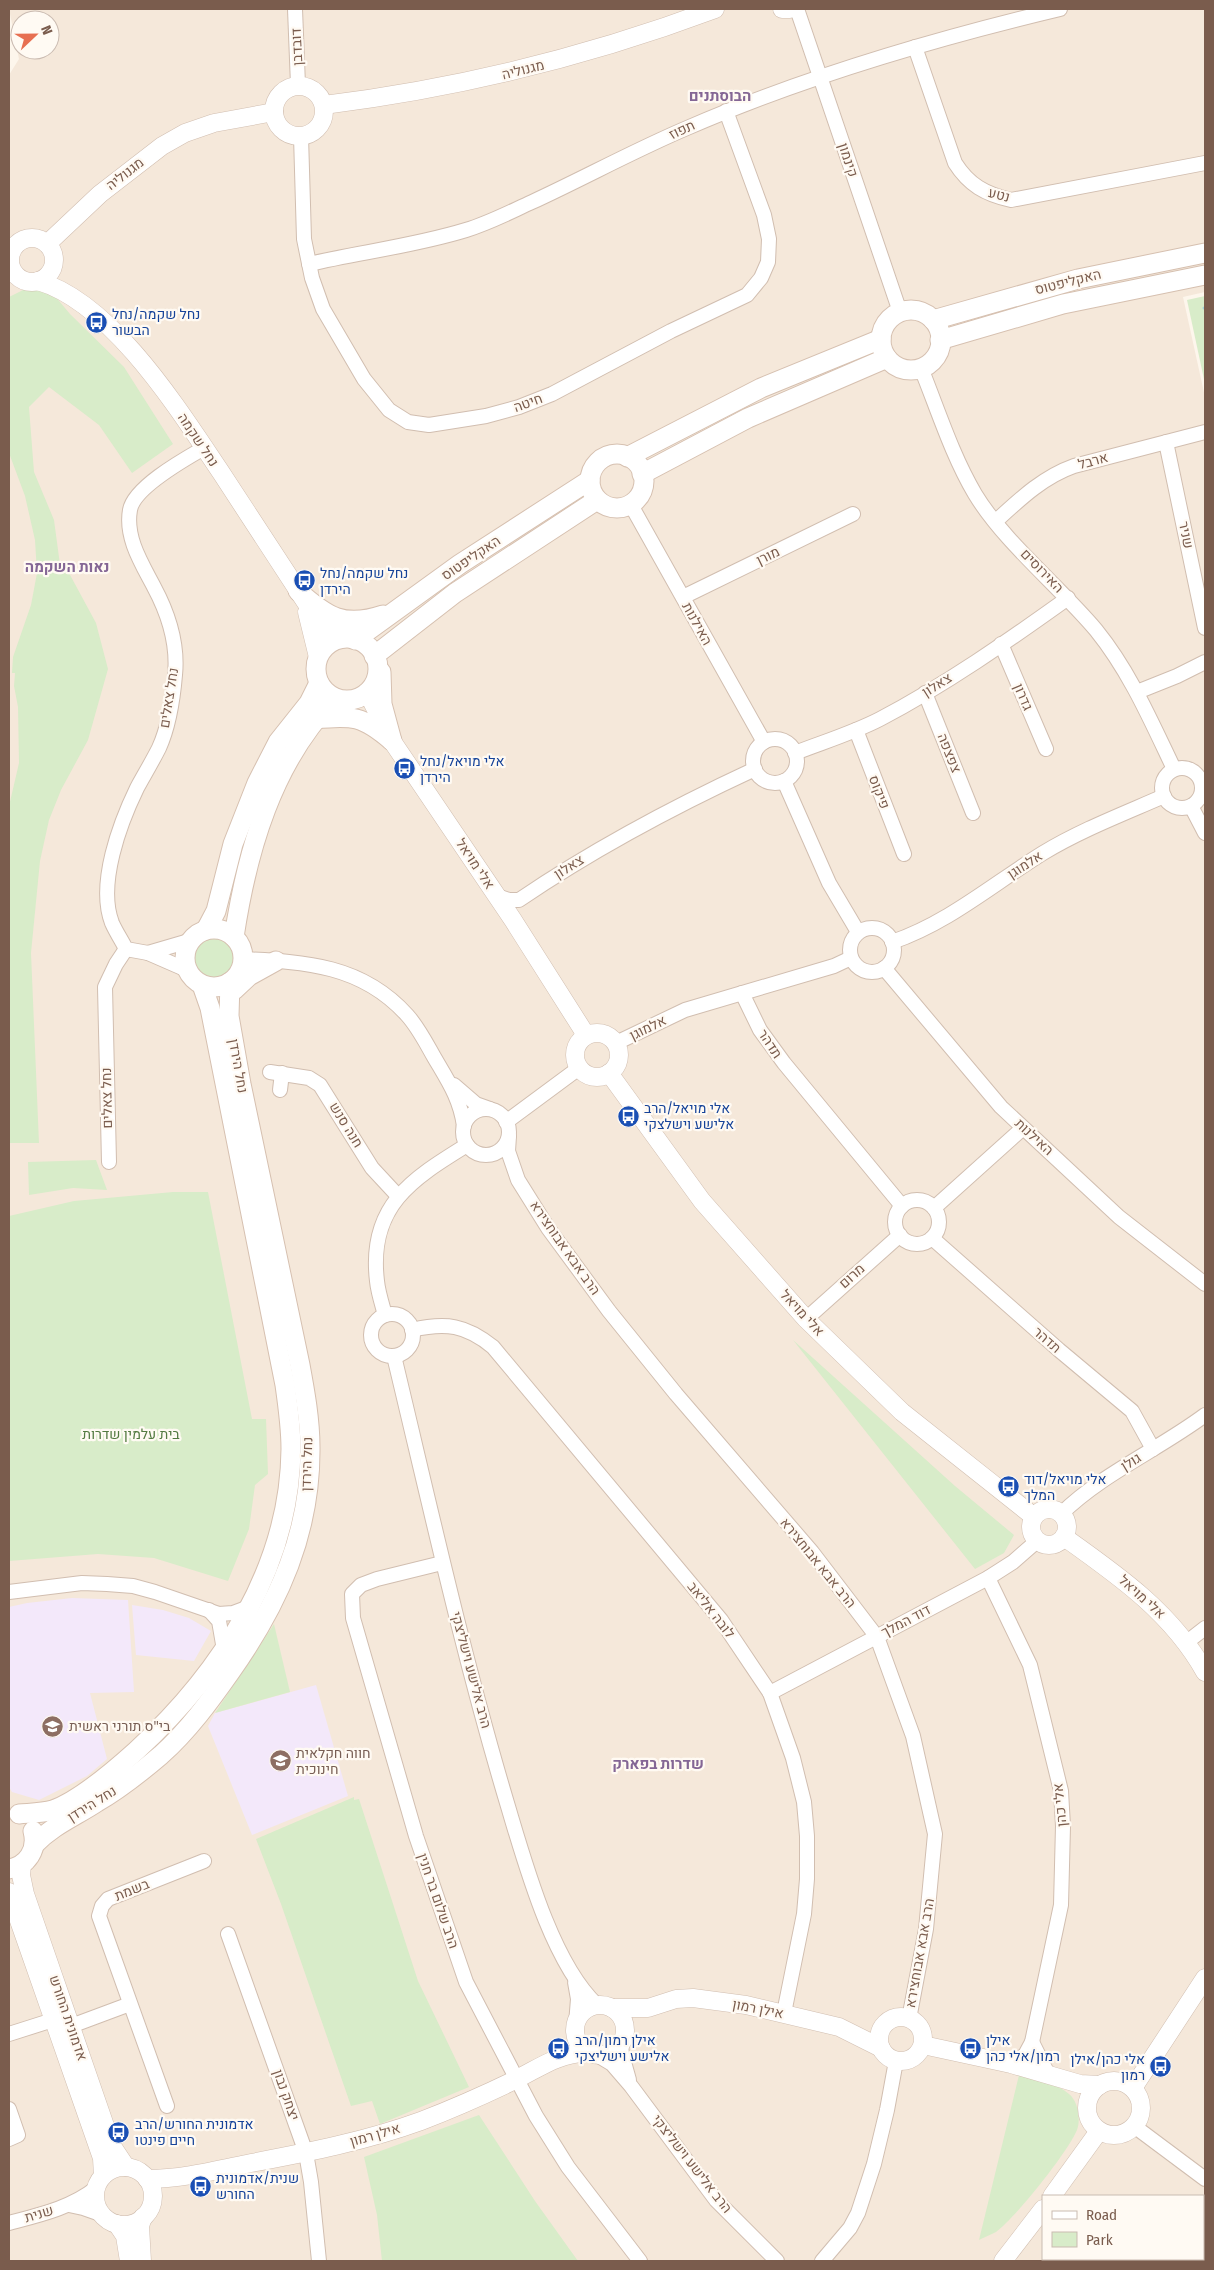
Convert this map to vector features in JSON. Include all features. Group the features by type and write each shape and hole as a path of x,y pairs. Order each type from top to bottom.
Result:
{"main road":[{"name":"האקליפטוס","path":"933,320 1078,279 1205,254"},
{"name":"האקליפטוס","path":"940,340 1063,304 1205,275"},
{"path":"916,310 923,312 933,320 938,327 940,340 940,348 935,358 921,368 902,369 887,358 880,343 884,324 891,316 900,312 916,310"},
{"path":"628,457 762,388 881,339"},
{"path":"642,474 756,414 887,358"},
{"path":"614,454 628,457 635,461 642,474 644,482 642,491 631,505 620,509 609,508 597,500 591,492 591,472 599,460 614,454"},
{"name":"האקליפטוס","path":"350,639 394,611 460,564 590,480"},
{"name":"האקליפטוס","path":"374,656 454,593 597,500"},
{"path":"298,591 318,609 336,619 368,620 394,611"},
{"path":"350,639 366,646 374,656 377,672 376,679 367,692 352,700 335,698 328,694 319,683 316,666 318,657 330,643 350,639"},
{"path":"392,741 384,712 380,686 382,664 394,640"},
{"path":"206,930 216,911 233,844 258,783 278,742 309,703 319,683"},
{"path":"230,989 240,972 243,959 235,934 251,850 262,816 295,748 315,719 335,698"},
{"path":"315,719 353,717 373,725 392,741"},
{"path":"206,930 221,930 235,934 254,953 276,960 230,989 221,987 211,988 202,985 190,976 184,960 185,950 189,941 196,934 206,930"},
{"name":"נחל הירדן","path":"14,1813 54,1809 92,1787 128,1758 189,1697 233,1638 249,1607 269,1564 283,1512 291,1450 290,1422 285,1385 210,1008 202,985"},
{"name":"נחל הירדן","path":"16,1867 30,1857 35,1844 48,1831 98,1802 163,1753 207,1706 250,1645 270,1612 290,1562 303,1518 309,1477 310,1447 307,1407 300,1365 241,1084 229,1016 230,989"},
{"path":"14,1813 31,1826 35,1844"}],"street":[{"name":"דובדבן","path":"294,9 298,85"},
{"name":"מגנוליה","path":"324,105 501,75 619,43 715,9"},
{"path":"782,9 790,9"},
{"name":"קינמון","path":"797,9 900,312"},
{"name":"תפוז","path":"310,264 400,247 467,230 502,216 685,128 726,111 821,77 915,47 979,28 1060,9"},
{"name":"נטע","path":"915,47 955,163 963,176 975,187 992,196 1010,200 1205,163"},
{"path":"298,85 315,90 324,105 323,119 320,126 308,135 301,136 293,135 280,127 274,112 274,105 281,93 298,85"},
{"name":"חיטה","path":"301,136 304,240 323,309 364,379 389,410 408,422 429,425 486,416 519,407 552,394 671,331 747,295 761,278 768,262 769,239 764,215 726,111"},
{"name":"מגנוליה","path":"47,244 100,194 162,146 185,132 214,122 274,112"},
{"path":"9,287 32,281 50,272 53,265 53,254 47,244 35,237 16,234 16,243 9,260 13,272 32,281"},
{"name":"נחל שקמה","path":"53,265 82,303 135,354 161,386 318,620 328,632 350,639"},
{"name":"נחל שקמה","path":"32,281 58,288 82,303"},
{"name":"האירוסים","path":"921,368 955,455 976,495 996,521 1098,633 1137,692 1174,769"},
{"name":"ארבל","path":"996,521 1037,485 1057,472 1205,432"},
{"name":"שניר","path":"1166,442 1205,628"},
{"name":"נחל צאלים","path":"109,1162 105,987 126,949 112,922 107,888 110,861 131,802 159,747 167,723 175,673 174,646 168,621 155,589 138,558 131,534 130,509 134,499 141,492 161,476 204,448"},
{"name":"האילנות","path":"631,505 764,742"},
{"name":"מורן","path":"683,597 853,514"},
{"name":"נחל שקמה","path":"298,591 309,616 318,657"},
{"name":"צאלון","path":"795,753 878,720 1001,644 1068,598"},
{"name":"גדרון","path":"1001,644 1046,749"},
{"path":"1137,692 1177,676 1205,662"},
{"name":"אלי מויאל","path":"367,692 392,741 513,920 586,1035"},
{"name":"צפצפה","path":"924,693 974,813"},
{"name":"פיקוס","path":"856,730 904,854"},
{"path":"778,739 785,742 795,753 796,767 793,774 784,780 772,783 764,780 755,769 754,754 764,742 778,739"},
{"path":"1184,767 1191,769 1201,779 1203,790 1201,797 1191,806 1178,808 1172,805 1164,796 1162,786 1164,779 1174,769 1184,767"},
{"name":"צאלון","path":"519,900 571,865 640,826 755,769"},
{"path":"784,780 829,883 858,932"},
{"name":"אלמוגן","path":"892,942 942,920 1044,852 1082,832 1164,796"},
{"path":"1191,806 1205,833"},
{"path":"497,896 509,900 519,900 513,920"},
{"path":"864,929 877,929 888,936 892,942 892,959 884,968 874,972 863,970 851,958 850,947 858,932 864,929"},
{"path":"148,953 189,941"},
{"path":"126,949 148,953 187,970"},
{"name":"אלמוגן","path":"616,1043 686,1010 834,966 851,958"},
{"path":"243,959 316,964 340,970 380,991 408,1016 448,1080 461,1105 464,1126 463,1134 467,1145 478,1154 486,1155 501,1150 509,1136 509,1128 506,1122 498,1112 476,1104 448,1080"},
{"name":"האילנות","path":"884,968 1001,1107 1119,1217 1205,1284"},
{"name":"תדהר","path":"742,992 760,1030 784,1063 902,1206"},
{"path":"600,1033 616,1043 619,1056 618,1062 609,1073 592,1076 579,1068 576,1051 586,1035 600,1033"},
{"path":"506,1122 579,1068"},
{"name":"חנה סנש","path":"280,1090 276,1073 310,1078 320,1085 372,1168 398,1196"},
{"name":"אלי מויאל","path":"609,1073 702,1201 806,1319 902,1412 1033,1516"},
{"path":"464,1126 472,1113 483,1109 491,1109"},
{"path":"934,1208 1023,1128"},
{"name":"הרב אבא אבוחצירא","path":"509,1136 508,1151 518,1180 548,1228 609,1311 676,1394 812,1552 877,1637 913,1736 935,1834 926,1929 909,2019"},
{"path":"385,1315 377,1281 376,1256 380,1232 386,1216 398,1196 417,1177 467,1145"},
{"name":"הרב אבא אבוחצירא","path":"478,1154 495,1161 518,1180"},
{"path":"916,1200 923,1201 934,1208 939,1220 939,1226 932,1238 925,1243 914,1244 900,1236 895,1219 902,1206 916,1200"},
{"name":"מרום","path":"806,1319 900,1236"},
{"name":"תדהר","path":"932,1238 1014,1311 1132,1411 1153,1448"},
{"path":"398,1314 404,1318 412,1330 411,1343 407,1349 394,1356 377,1350 370,1338 373,1324 385,1315 398,1314"},
{"name":"לובה אליאב","path":"412,1330 433,1325 461,1327 479,1335 493,1347 721,1620 770,1693 800,1784 804,1802 807,1836 804,1914 784,2013"},
{"name":"הרב אלישע וישליצקי","path":"394,1356 442,1563 494,1760 518,1839 544,1915 574,1976 588,1996 604,2006"},
{"name":"גולן","path":"1061,1514 1081,1494 1205,1415"},
{"path":"1045,1509 1052,1509 1061,1514 1066,1524 1064,1537 1052,1545 1036,1541 1031,1531 1033,1516 1045,1509"},
{"name":"אלי מויאל","path":"1064,1537 1121,1578 1174,1627 1187,1642 1205,1672"},
{"name":"דוד המלך","path":"770,1693 988,1578 1013,1562 1036,1541"},
{"name":"הרב שלום בר חנין","path":"442,1563 377,1579 361,1585 352,1594 353,1618 416,1836 466,1982 516,2080 568,2167 640,2261"},
{"name":"אלי כהן","path":"988,1578 1030,1664 1061,1792 1063,1826 1061,1905 1032,2042 1025,2055 1011,2064"},
{"path":"9,1592 82,1583 107,1584 148,1590 226,1615 249,1607"},
{"path":"209,1610 219,1621 224,1650"},
{"path":"1187,1642 1205,1628"},
{"name":"בשמת","path":"167,2106 99,1916 102,1906 108,1900 204,1861"},
{"name":"אדמונית החורש","path":"16,1867 21,1875 24,1894 112,2146 126,2167"},
{"name":"אדמונית החורש","path":"9,1892 102,2158 100,2182"},
{"name":"יצחק נבון","path":"228,1934 306,2153 319,2261"},
{"name":"הרב אלישע וישליצקי","path":"574,1976 578,1999 576,2027"},
{"path":"1133,2088 1205,1978"},
{"name":"אילן רמון","path":"604,2006 648,2008 676,1999 693,1998 746,2005 839,2027 881,2048"},
{"path":"71,2026 130,2004"},
{"path":"604,2006 622,2018 623,2038 611,2053 593,2054 582,2047 576,2027 584,2011 604,2006"},
{"name":"אילן רמון","path":"623,2038 648,2008"},
{"path":"896,2018 909,2019 919,2026 922,2032 920,2052 910,2060 896,2061 885,2054 881,2048 879,2036 885,2024 896,2018"},
{"path":"9,2034 53,2020"},
{"name":"אילן רמון","path":"839,2027 885,2024"},
{"name":"אילן רמון","path":"146,2179 187,2176 306,2153 370,2138 420,2121 516,2080 552,2059 566,2046 576,2027"},
{"name":"הרב אלישע וישליצקי","path":"623,2038 622,2056 631,2086"},
{"path":"922,2045 1011,2064 1055,2077 1080,2084 1100,2085 1116,2081 1133,2088 1138,2097 1141,2108 1139,2119 1134,2126 1127,2132 1118,2135 1108,2135 1099,2131 1091,2122 1087,2107 1072,2085 1055,2077 1032,2042"},
{"name":"אילן רמון","path":"552,2059 570,2054 593,2054"},
{"name":"הרב אלישע וישליצקי","path":"593,2054 612,2064 631,2086 716,2200 777,2261"},
{"path":"822,2261 846,2234 858,2213 874,2164 896,2061"},
{"path":"1087,2107 1089,2098 1100,2085"},
{"path":"9,2109 18,2135 9,2139"},
{"path":"1134,2126 1205,2179"},
{"path":"1053,2195 1099,2131"},
{"path":"129,2261 125,2236 96,2202 100,2182 114,2169 126,2167 140,2172 151,2188 152,2198 149,2209 143,2217 140,2226 142,2261"},
{"name":"אילן רמון","path":"152,2198 166,2187 187,2176"},
{"name":"שנית","path":"9,2223 82,2200 100,2182"},
{"name":"שנית","path":"69,2205 83,2208 110,2220"},
{"path":"1004,2261 1042,2210"},
{"path":"110,2220 131,2224 143,2217"}],"shaded area":[{"path":"9,9 1205,9 1205,292 1183,297 1205,397 1205,2261 9,2261 9,75 18,60 60,60 60,10 10,10 10,14"},
{"name":"בי\"ס תורני ראשית","path":"72,1598 128,1600 134,1692 90,1693 107,1759 87,1776 39,1800 12,1792 9,1787 9,1607"},
{"path":"132,1605 163,1610 189,1618 211,1631 194,1661 136,1655"},
{"name":"חווה חקלאית חינוכית","path":"316,1685 348,1796 252,1835 208,1726 215,1713"}],"green space":[{"path":"36,288 54,295 70,314 124,367 173,444 132,473 99,425 49,387 29,407 34,472 54,520 61,572 69,573 96,623 108,669 88,740 61,790 49,820 40,861 31,953 39,1143 9,1143 9,806 19,763 18,707 14,686 15,673 12,673 13,657 31,605 37,573 35,540 25,496 9,453 9,297 23,290"},
{"path":"1205,296 1205,384 1187,300"},
{"path":"210,938 218,938 230,944 236,960 230,976 218,982 210,982 198,976 192,964 192,956 198,944"},
{"path":"96,1160 107,1190 73,1188 29,1195 28,1162"},
{"name":"בית עלמין שדרות","path":"173,1192 208,1192 252,1419 266,1419 268,1474 255,1485 249,1529 228,1581 154,1558 98,1554 9,1561 9,1216 74,1201"},
{"path":"793,1340 955,1486 1014,1535 1004,1553 975,1569"},
{"path":"274,1624 290,1692 215,1713"},
{"path":"354,1797 354,1800 359,1799 418,1981 469,2087 380,2124 372,2101 351,2106 281,1904 256,1839"},
{"path":"1019,2075 1052,2084 1069,2094 1077,2106 1078,2126 1072,2140 1053,2168 1016,2213 996,2232 979,2240"},
{"path":"479,2115 535,2201 578,2261 382,2261 377,2215 364,2157"}],"place":[{"name":"נחל שקמה/נחל הבשור","path":"96,322"},
{"name":"נחל שקמה/נחל הירדן","path":"304,581"},
{"name":"אלי מויאל/נחל הירדן","path":"404,769"},
{"name":"אלי מויאל/הרב אלישע וישלצקי","path":"628,1116"},
{"name":"אלי מויאל/דוד המלך","path":"1008,1487"},
{"name":"בי\"ס תורני ראשית","path":"53,1726"},
{"name":"חווה חקלאית חינוכית","path":"280,1761"},
{"name":"אילן רמון/הרב אלישע וישליצקי","path":"559,2048"},
{"name":"אילן רמון/אלי כהן","path":"970,2048"},
{"name":"אלי כהן/אילן רמון","path":"1161,2067"},
{"name":"אדמונית החורש/הרב חיים פינטו","path":"119,2132"},
{"name":"שנית/אדמונית החורש","path":"200,2186"}],"district":[{"name":"הבוסתנים","path":"720,96"},
{"name":"נאות השקמה","path":"67,567"},
{"name":"שדרות בפארק","path":"658,1764"}]}
